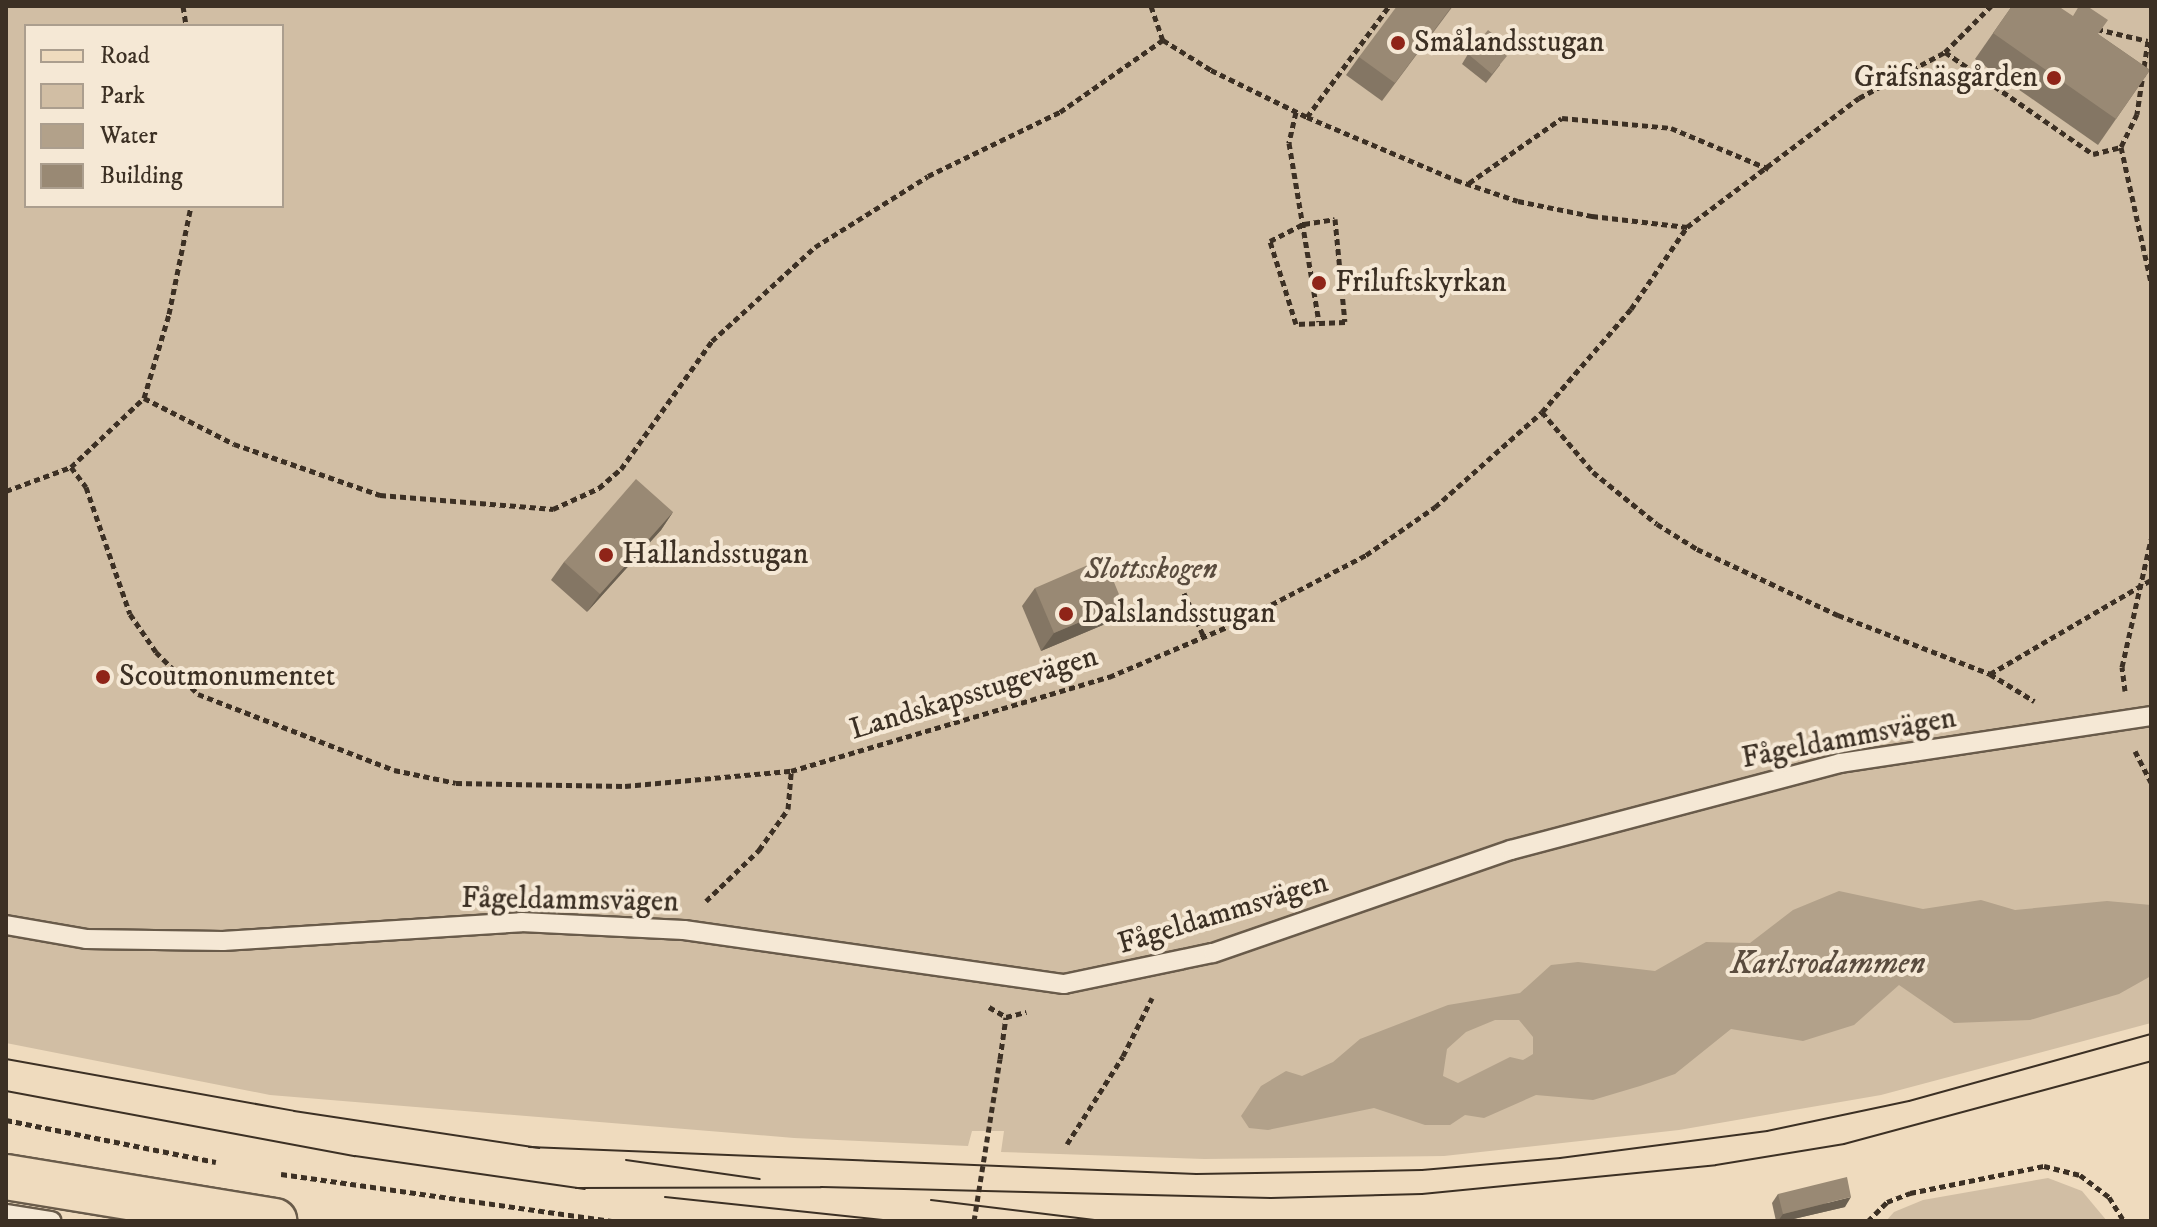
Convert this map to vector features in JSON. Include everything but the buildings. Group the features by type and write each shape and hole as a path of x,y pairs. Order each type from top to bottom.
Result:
{"main road":[{"path":"6,1177 274,1221"}],"lane":[{"name":"Fågeldammsvägen","path":"6,925 86,939 223,941 521,922 684,930 932,962 1040,983 1077,982 1166,964 1511,850 1840,763 2151,716"},
{"path":"6,1214 51,1221"}],"path":[{"path":"1151,6 1163,40 1307,117 1469,183 1592,216 1687,227"},
{"path":"1307,117 1388,6"},
{"name":"Landskapsstugevägen","path":"71,467 86,487 130,614 156,652 198,694 394,770 456,783 625,786 791,771 1109,677 1204,637 1366,555 1435,507 1542,412 1631,309 1687,227 1770,169 1859,98 1945,52 1991,6"},
{"path":"2091,26 2149,40 2137,114 2121,147 2151,282"},
{"path":"144,398 234,444 380,495 553,509 599,488 621,469 712,341 815,247 928,176 1060,112 1163,40"},
{"path":"1945,52 2093,154 2121,147"},
{"path":"1296,112 1289,143 1319,322"},
{"path":"1469,183 1562,118 1671,128 1770,169"},
{"path":"6,491 71,467 144,398 169,314 191,208"},
{"path":"1338,221 1345,322 1319,322 1296,324 1270,241 1304,224 1338,221"},
{"path":"1542,412 1593,472 1697,549 1838,615 1990,674 2041,705"},
{"path":"2132,719 2122,667 2151,539"},
{"path":"1990,674 2151,580"},
{"path":"1184,593 1204,637"},
{"path":"684,930 759,850 788,809 791,771"},
{"path":"1067,1144 1123,1056 1166,964"},
{"path":"974,1221 1006,1017"},
{"path":"6,1120 231,1165"},
{"path":"1868,1221 1887,1202 1910,1193 2000,1172 2044,1166 2070,1170 2109,1197 2124,1221"},
{"path":"277,1173 612,1221"}],"green space":[{"name":"Slottsskogen","path":"6,6 2151,6 2151,1023 1881,1095 1679,1130 1444,1156 1204,1159 1001,1152 1004,1131 972,1131 968,1146 794,1138 270,1095 6,1043"},
{"path":"2048,1178 2082,1191 2107,1221 1886,1221 1894,1212 1923,1200"}],"water":[{"name":"Karlsrodammen","path":"1839,891 1923,909 1981,900 2015,910 2107,901 2151,905 2151,976 2119,994 2030,1020 1954,1023 1899,985 1854,1025 1803,1041 1731,1029 1675,1074 1640,1086 1593,1100 1536,1095 1484,1118 1465,1115 1450,1125 1425,1125 1374,1108 1268,1130 1249,1128 1241,1116 1261,1086 1286,1071 1302,1076 1333,1062 1360,1039 1448,1005 1520,993 1551,965 1578,962 1655,971 1706,942 1750,943 1793,910","holes":["1495,1020 1519,1020 1533,1037 1533,1054 1523,1060 1510,1057 1458,1083 1443,1076 1447,1049 1466,1032"]}],"tram line":[{"path":"529,1147 1196,1174 1422,1170 1560,1158 1767,1131 1909,1101 2151,1034"},
{"path":"6,1059 294,1111 539,1148"},
{"path":"576,1188 821,1187 1271,1198 1422,1194 1716,1165 1844,1144 2151,1061"},
{"path":"6,1091 355,1156 585,1189"},
{"path":"626,1160 760,1179"},
{"path":"665,1197 895,1221"},
{"path":"931,1200 1103,1221"}],"place":[{"name":"Smålandsstugan","path":"1398,43"},
{"name":"Gräfsnäsgården","path":"2054,78"},
{"name":"Friluftskyrkan","path":"1319,283"},
{"name":"Hallandsstugan","path":"606,555"},
{"name":"Dalslandsstugan","path":"1066,614"},
{"name":"Scoutmonumentet","path":"103,677"}]}
